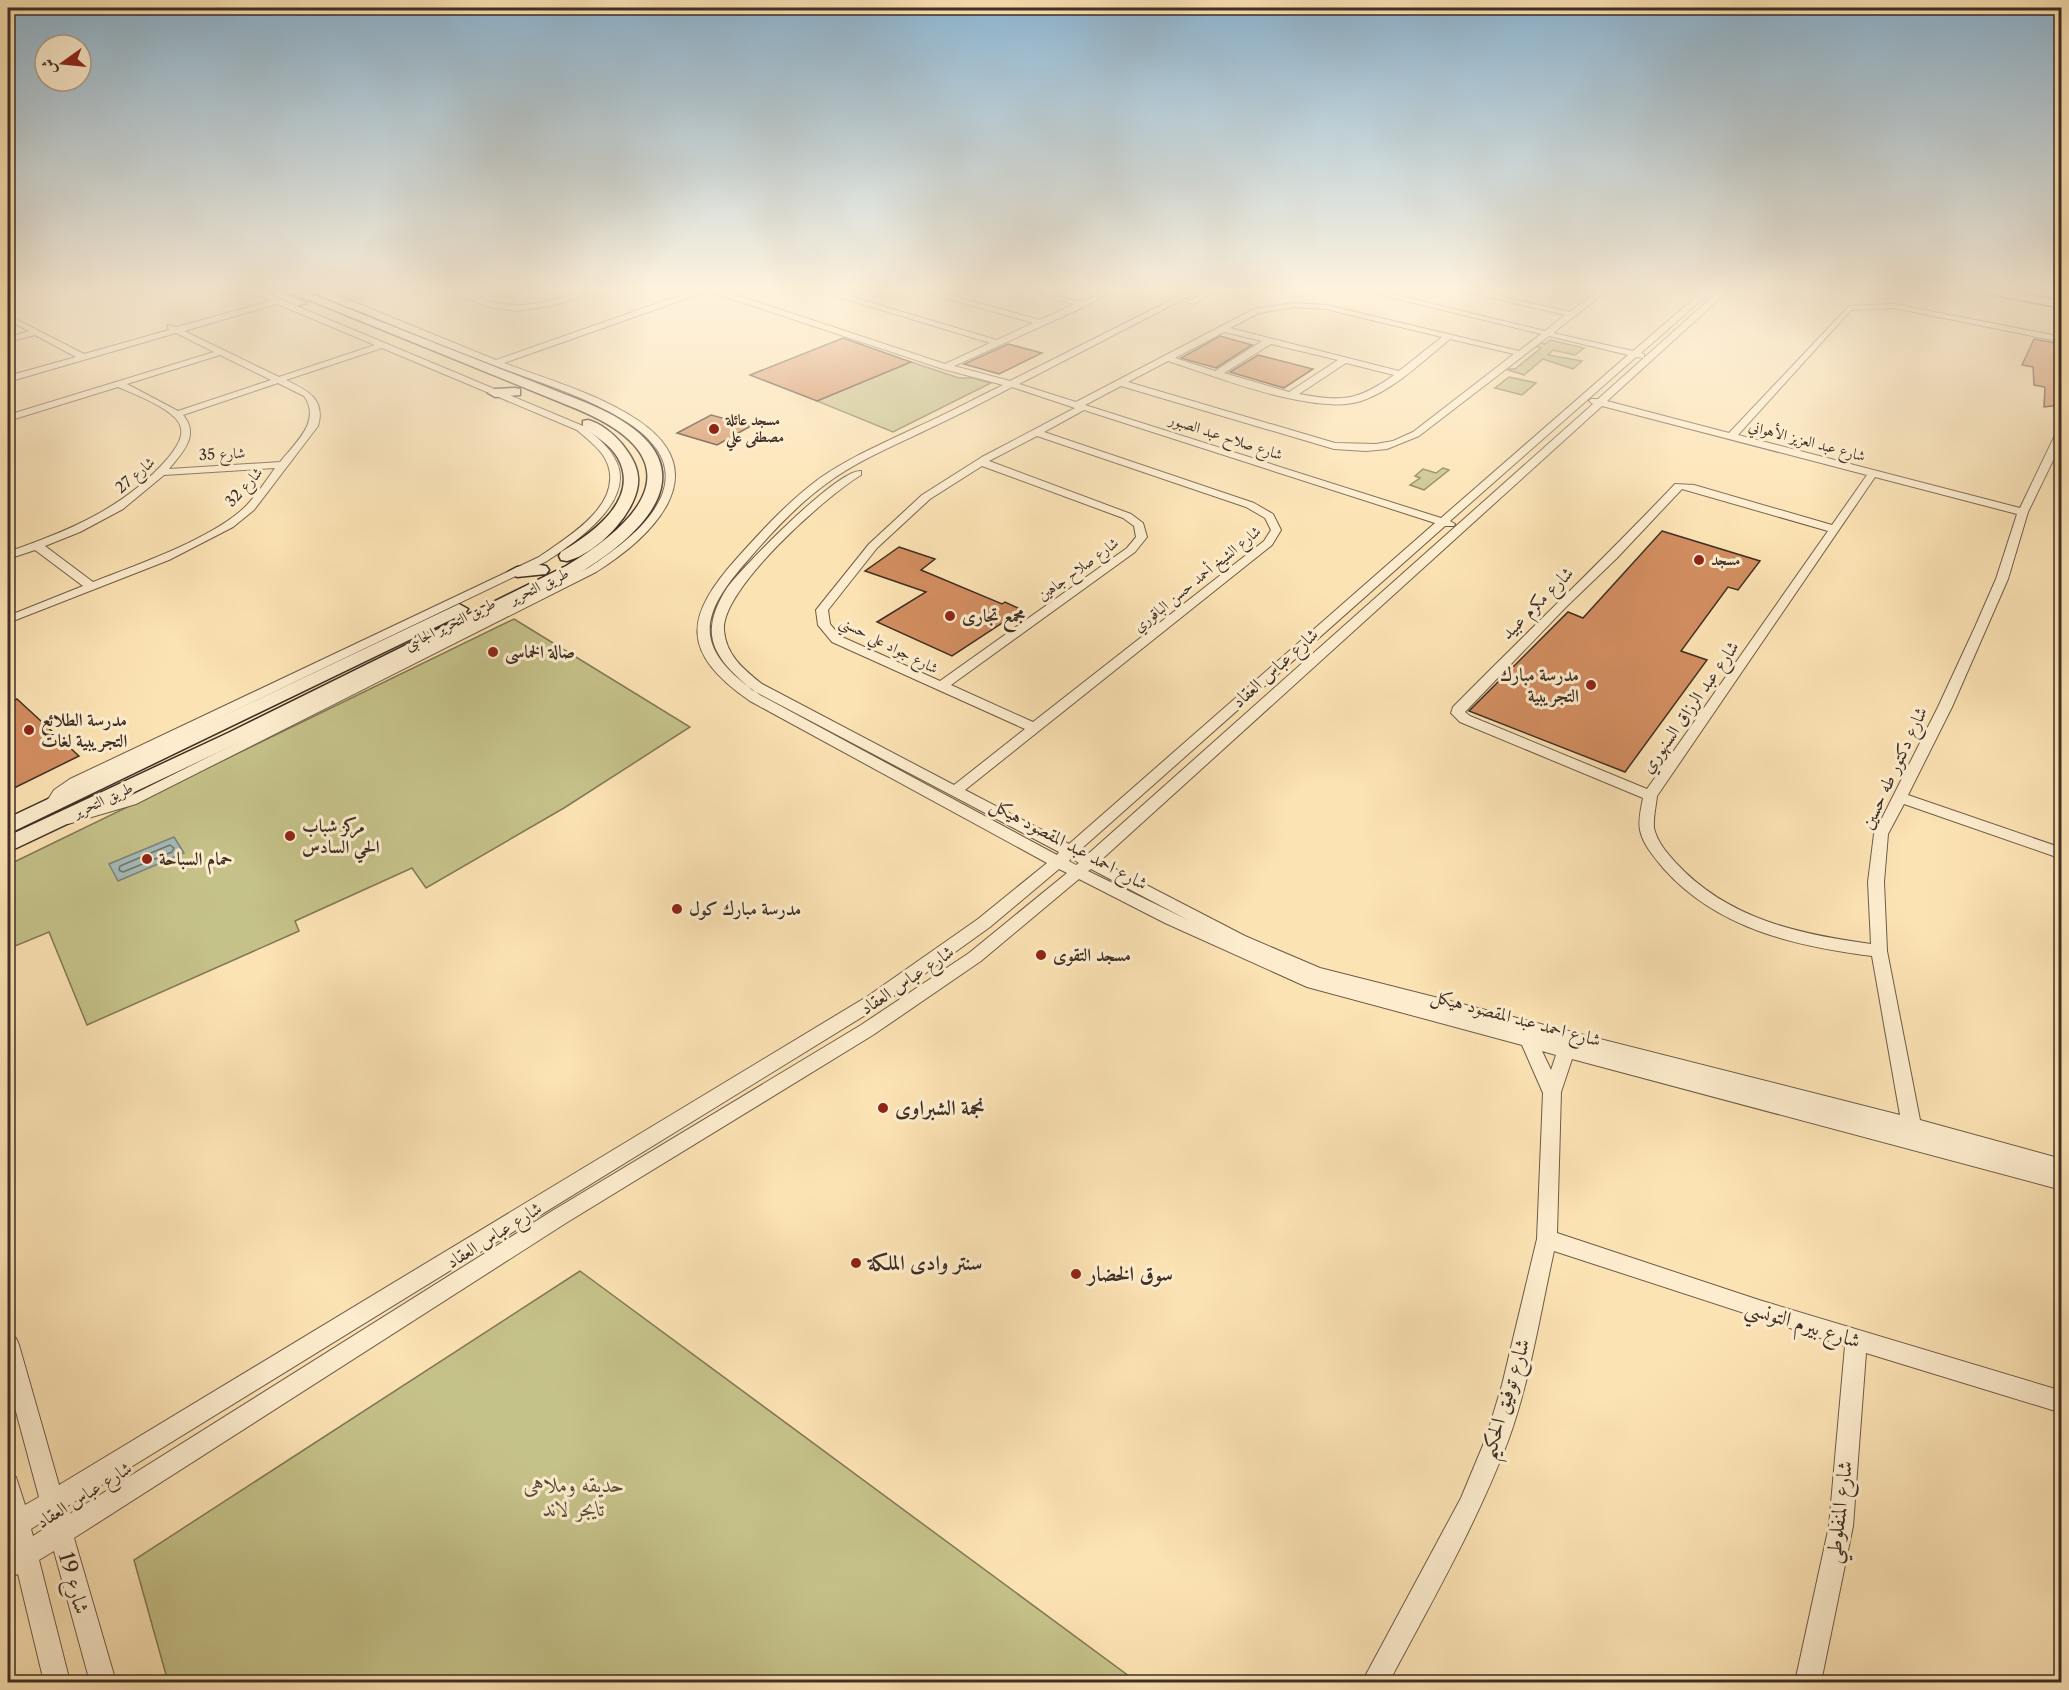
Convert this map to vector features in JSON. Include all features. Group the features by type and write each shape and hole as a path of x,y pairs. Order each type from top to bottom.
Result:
{"street":[{"path":"8,374 33,368"},
{"path":"8,379 43,368"},
{"path":"8,418 171,368"},
{"name":"شارع 32","path":"8,620 165,558 229,525 250,508 313,426 317,414 315,404 307,394 253,368"},
{"path":"120,384 177,414 314,368"},
{"name":"طريق التحرير الجانبى","path":"448,368 495,393 580,428 597,439 609,453 615,468 615,485 607,503 593,521 571,540 517,572 75,782 59,793 54,814 131,801 606,561 644,529 660,509 668,489 670,474 667,458"},
{"name":"طريق التحرير","path":"8,845 54,814 184,741 540,570 585,546 609,525 624,504 631,484 631,466 622,449 608,435 587,423 458,368"},
{"name":"طريق التحرير","path":"8,827 54,814 206,751 527,592 604,551 630,528 647,505 655,483 654,463 647,450 627,430 557,392 478,368"},
{"path":"506,368 557,392 632,421 654,438 667,458"},
{"name":"شارع صلاح عبد الصبور","path":"946,368 1016,386 1451,524"},
{"path":"706,605 735,565 810,491 1050,368"},
{"path":"1016,386 1053,368"},
{"name":"شارع جواد علي حسني","path":"1035,728 836,639 824,625 822,610 865,555 918,503 982,462 1149,368"},
{"path":"1201,368 1322,402 1351,401 1369,394 1405,368"},
{"path":"1218,373 1226,368"},
{"path":"1291,395 1332,368"},
{"path":"1377,368 1398,373"},
{"path":"1121,383 1334,446 1377,447 1406,441 1500,368"},
{"name":"شارع عباس العقاد","path":"12,1527 874,1001 984,923 1451,524 1628,368"},
{"path":"1731,437 1794,368"},
{"path":"495,393 515,392"},
{"name":"شارع عبد العزيز الأهواني","path":"1591,400 2023,513"},
{"name":"شارع 27","path":"8,556 104,517 129,502 163,472 183,446 187,434 185,423 177,414"},
{"name":"شارع دكتور طه حسين","path":"1914,1141 1879,951 1875,916 1876,869 1881,834 1945,707 2002,579 2023,513 2061,431"},
{"name":"شارع الشيخ أحمد حسن الباقوري","path":"955,791 1268,543 1276,530 1269,516 1250,505 1035,432"},
{"path":"647,450 667,458"},
{"name":"شارع صلاح جاهين","path":"940,687 1131,550 1142,537 1139,525 1127,516 982,462"},
{"name":"شارع 35","path":"163,472 283,465"},
{"path":"706,605 722,605 726,595 750,567 853,469"},
{"name":"شارع عبد الرزاق السنهوري","path":"1873,473 1650,796 1647,825 1663,858 1690,886 1730,914 1769,931 1811,943 1879,951"},
{"name":"شارع مكرم عبيد","path":"1650,796 1460,717 1458,710 1562,604 1613,556 1678,486 1690,487 1834,529"},
{"name":"شارع عباس العقاد","path":"16,1561 559,1217 867,1030 975,957 1083,867 1451,524"},
{"path":"37,546 92,587"},
{"path":"517,572 540,570"},
{"path":"527,592 549,591"},
{"name":"شارع احمد عبد المقصود هيكل","path":"706,605 703,619 706,647 718,668 738,687 1065,856"},
{"name":"شارع احمد عبد المقصود هيكل","path":"722,605 718,619 722,646 733,665 750,682 955,791 1083,867 1233,950 1313,983 1529,1042 1914,1141 2061,1182"},
{"path":"243,712 239,719 242,723 260,724"},
{"path":"184,741 203,743 206,751"},
{"path":"1899,797 2061,854"},
{"name":"شارع احمد عبد المقصود هيكل","path":"1083,867 1239,940 1316,973 1912,1126 2061,1167"},
{"name":"شارع توفيق الحكيم","path":"1529,1042 1552,1092"},
{"name":"شارع توفيق الحكيم","path":"1375,1683 1468,1506 1497,1439 1513,1385 1547,1239 1552,1092 1557,1071 1566,1051"},
{"name":"شارع بيرم التونسي","path":"1547,1239 1685,1287 2061,1402"},
{"name":"شارع المنفلوطي","path":"1808,1683 1841,1526 1856,1340"},
{"name":"شارع 19","path":"8,1345 103,1683"},
{"path":"8,1485 16,1561 57,1683"}],"green space":[{"path":"897,368 929,368 959,378 973,378 991,383 893,432 817,401"},
{"path":"1532,368 1524,375 1505,369"},
{"path":"1509,377 1536,383 1522,395 1495,388"},
{"path":"1443,468 1449,470 1424,490 1410,485 1420,478 1415,476 1423,469 1436,473"},
{"name":"مركز شباب الحي السادس","path":"514,619 690,727 564,808 426,888 412,868 295,921 299,931 87,1025 49,932 8,949 8,865"},
{"name":"حديقه وملاهى تايجر لاند","path":"580,1271 1137,1682 168,1682 134,1560"}],"water":[{"name":"حمام السباحة","path":"174,837 184,853 118,881 109,864"}],"building":[{"path":"768,368 897,368 817,401 750,375"},
{"path":"978,368 1012,368 999,374"},
{"path":"1237,368 1313,369 1284,388 1230,372"},
{"path":"2033,368 2061,368 2061,405 2044,407 2045,387 2034,385"},
{"name":"مسجد عائلة مصطفى علي","path":"711,415 751,426 717,445 677,433"},
{"name":"مدرسة مبارك التجريبية","path":"1662,531 1760,561 1738,590 1728,587 1681,651 1707,660 1625,772 1469,711 1568,612 1583,618"},
{"name":"مجمع تجارى","path":"899,547 935,559 921,570 1022,610 952,656 877,622 926,592 865,571"},
{"name":"مدرسة الطلائع التجريبية لغات","path":"17,699 79,756 8,791 8,703"}],"place":[{"name":"مسجد عائلة مصطفى علي","path":"714,429"},
{"name":"مسجد","path":"1699,560"},
{"name":"مجمع تجارى","path":"950,616"},
{"name":"صالة الخماسى","path":"493,652"},
{"name":"مدرسة مبارك التجريبية","path":"1591,685"},
{"name":"مدرسة الطلائع التجريبية لغات","path":"29,730"},
{"name":"مركز شباب الحي السادس","path":"290,836"},
{"name":"حمام السباحة","path":"147,859"},
{"name":"مدرسة مبارك كول","path":"677,909"},
{"name":"مسجد التقوى","path":"1041,955"},
{"name":"نجمة الشبراوى","path":"883,1108"},
{"name":"سنتر وادى الملكة","path":"856,1263"},
{"name":"سوق الخضار","path":"1076,1274"}]}
